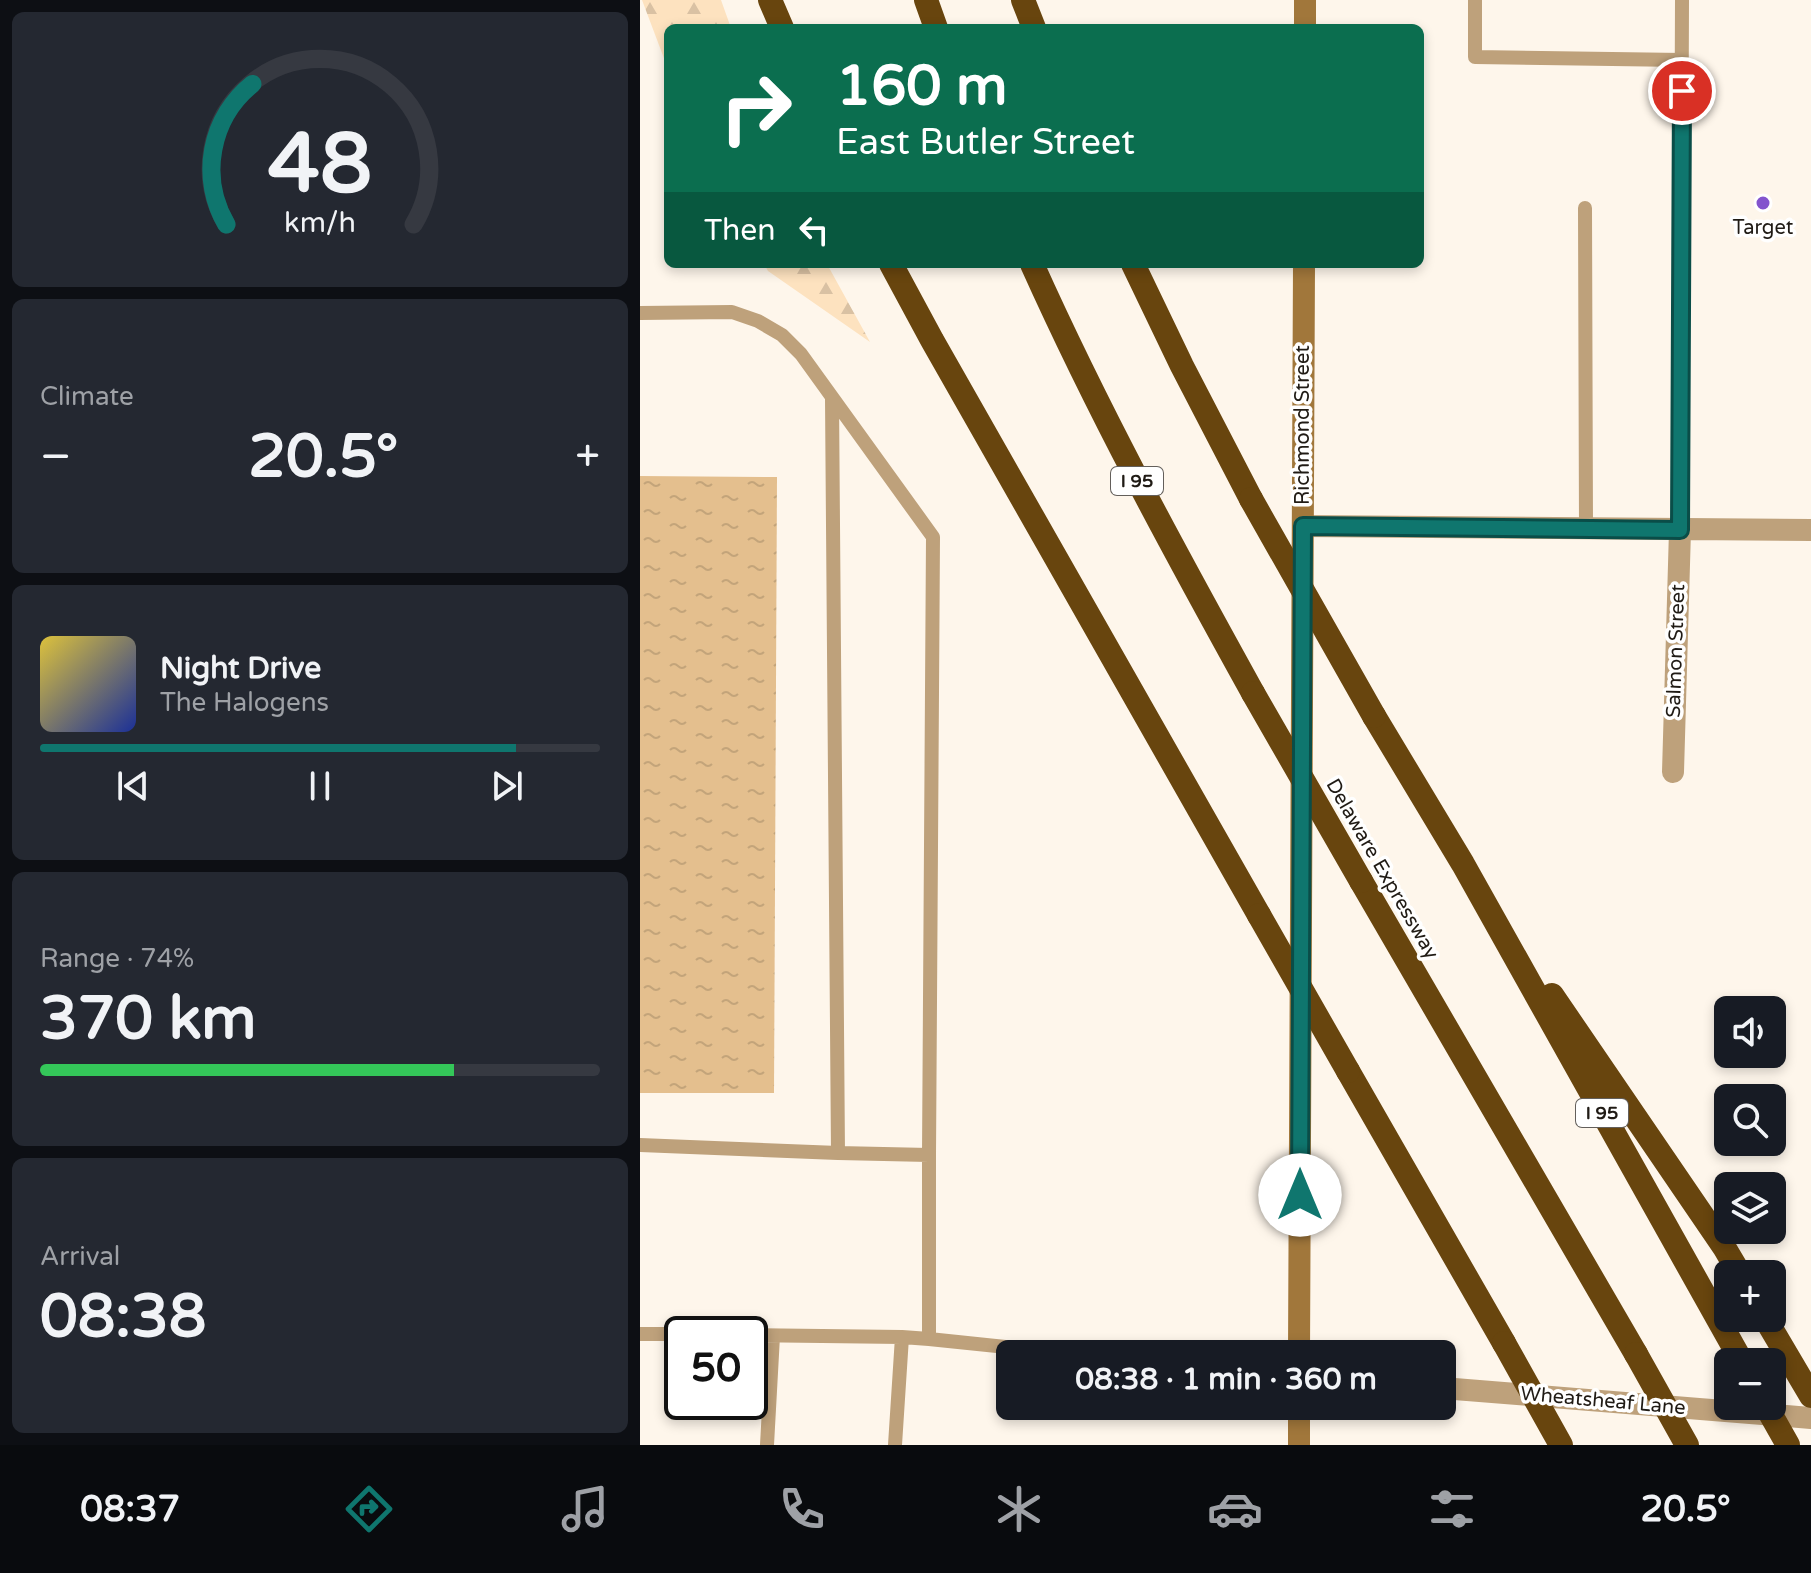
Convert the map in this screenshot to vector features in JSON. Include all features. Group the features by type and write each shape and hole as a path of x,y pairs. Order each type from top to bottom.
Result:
{"highway":[{"path":"770,0 780,24"},
{"path":"926,0 935,24"},
{"path":"1023,0 1032,24"},
{"path":"893,268 1561,1445"},
{"name":"Delaware Expressway","path":"1034,268 1132,473 1253,693 1687,1445"},
{"name":"I 95","path":"1135,268 1251,499 1374,716 1463,864 1734,1348"},
{"path":"1463,864 1732,1260"},
{"path":"1773,1332 1811,1396"},
{"path":"1774,1420 1788,1445"}],"main road":[{"path":"1305,0 1305,24"},
{"name":"Richmond Street","path":"1299,1340 1304,268"},
{"path":"1299,1420 1299,1445"}],"street":[{"path":"1303,526 1811,530"},
{"name":"Salmon Street","path":"1673,772 1680,530"},
{"name":"Wheatsheaf Lane","path":"1456,1389 1811,1418"}],"lane":[{"path":"1475,0 1475,57 1682,60"},
{"path":"1680,530 1682,0"},
{"path":"1585,208 1586,529"},
{"path":"640,313 732,312 758,321 782,335 801,354 933,537 929,1339"},
{"path":"832,399 838,1153"},
{"path":"640,1145 929,1155"},
{"path":"640,1334 664,1334"},
{"path":"768,1336 902,1337 996,1346"},
{"path":"767,1445 773,1336"},
{"path":"895,1445 902,1337"}],"green space":[{"path":"642,0 721,0 730,24 664,24 664,58"},
{"path":"766,268 829,268 870,342"}],"water":[{"path":"640,476 777,477 774,1093 640,1093"}],"place":[{"name":"Target","path":"1763,203"}],"route":[{"path":"1300,1195 1303,526 1680,530 1682,91"}]}
